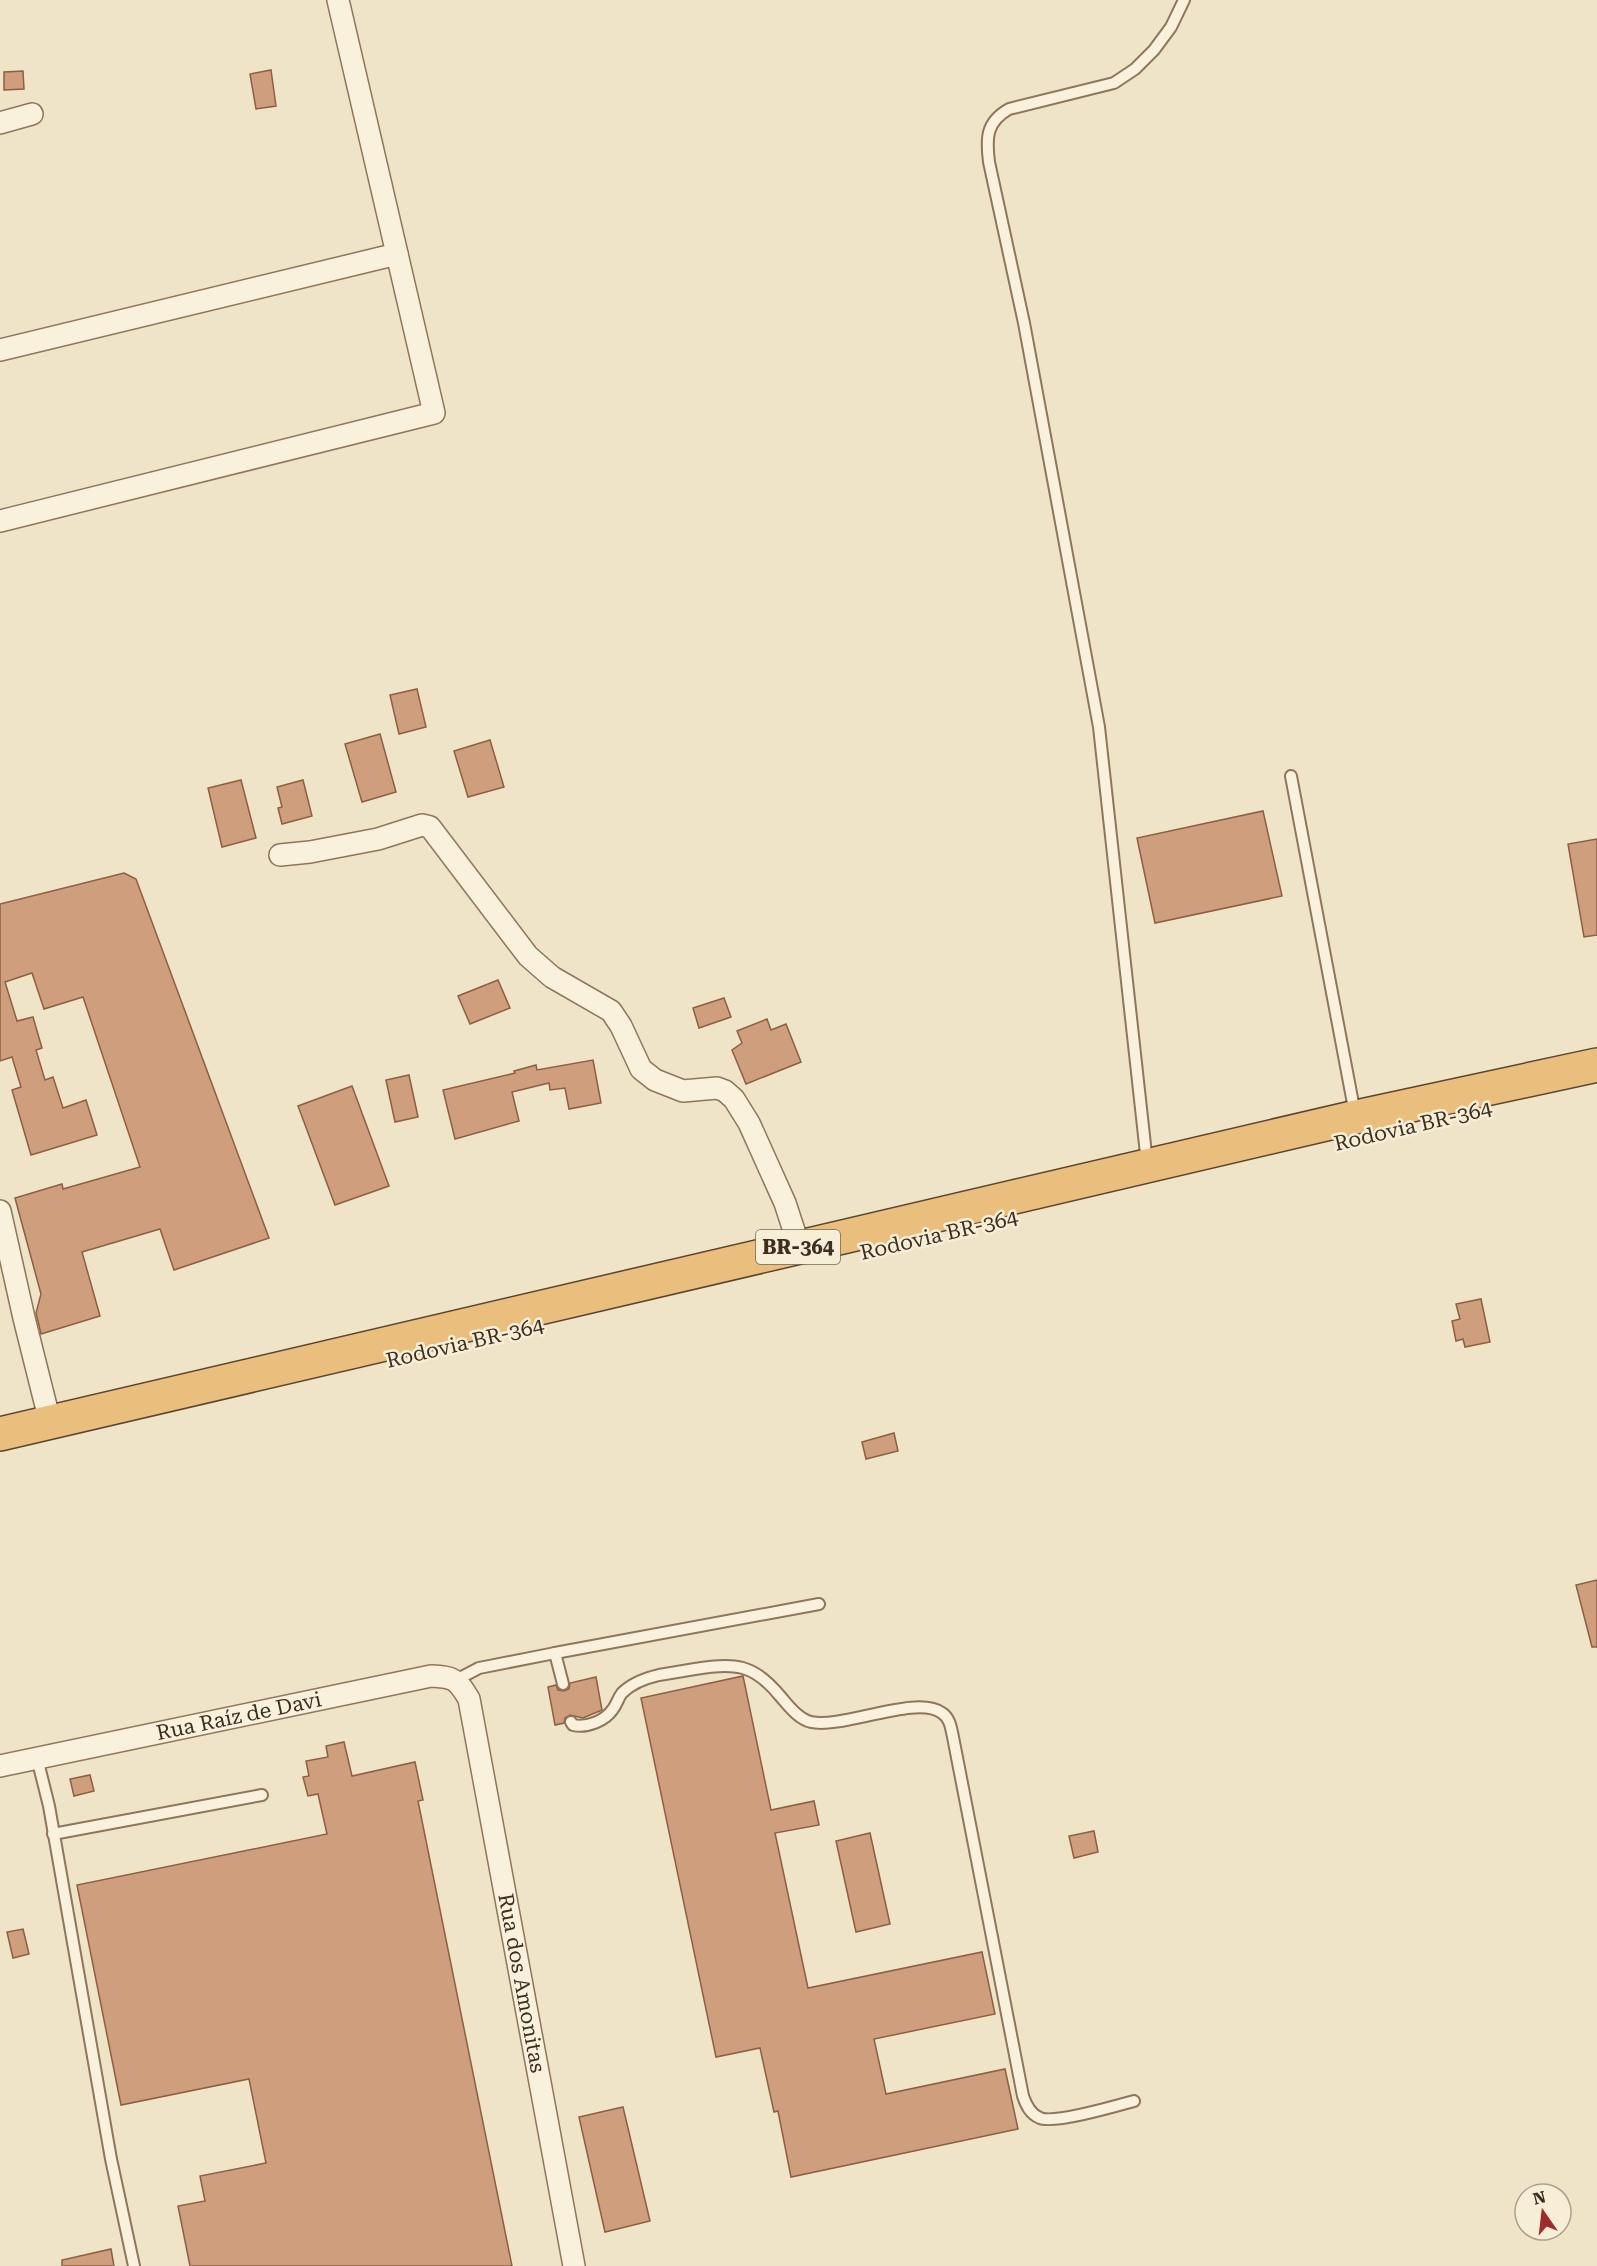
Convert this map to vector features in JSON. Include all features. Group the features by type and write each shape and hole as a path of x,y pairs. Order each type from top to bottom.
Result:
{"highway":[{"name":"BR-364","path":"0,1434 799,1246 1597,1065"},
{"name":"Rodovia BR-364","path":"0,1449 1597,1084"}],"street":[{"path":"0,521 434,413 338,0"},
{"path":"0,123 32,114"},
{"path":"0,350 397,254"},
{"path":"280,855 310,852 378,839 422,825 430,827 456,858 528,956 559,982 611,1011 621,1026 640,1069 656,1080 683,1091 717,1088 725,1091 734,1099 749,1123 785,1203 799,1246"},
{"path":"0,1211 50,1422"},
{"name":"Rua Raíz de Davi","path":"0,1766 431,1676 448,1676 456,1680"},
{"name":"Rua dos Amonitas","path":"456,1680 469,1699 574,2266"}],"lane":[{"path":"1148,1167 1099,728 1024,323 988,162 986,142 997,116 1009,109 1114,83 1135,69 1154,50 1171,27 1184,0"},
{"path":"1291,776 1356,1118"},
{"path":"456,1680 479,1668 819,1604"},
{"path":"555,1653 563,1684"},
{"path":"571,1722 573,1725 581,1726 606,1718 622,1692 637,1682 657,1675 731,1665 750,1669 769,1682 794,1711 811,1722 831,1722 909,1708 929,1708 942,1712 950,1721 1023,2096 1028,2109 1040,2118 1054,2120 1134,2102"},
{"path":"37,1758 53,1834 111,2159 134,2266"},
{"path":"53,1834 262,1795"}],"building":[{"path":"271,70 276,106 256,109 250,74"},
{"path":"23,71 24,89 4,90 4,72"},
{"path":"417,689 426,727 399,734 390,695"},
{"path":"380,734 396,792 362,802 345,744"},
{"path":"490,740 504,787 468,797 454,751"},
{"path":"241,780 256,838 222,847 208,788"},
{"path":"303,780 312,816 282,824 278,808 282,807 277,787"},
{"path":"1263,811 1282,896 1155,923 1137,838"},
{"path":"1597,839 1597,935 1584,937 1568,844"},
{"path":"124,873 136,879 269,1238 174,1270 160,1229 82,1252 100,1316 41,1334 36,1313 41,1294 15,1198 62,1184 63,1189 140,1167 83,997 44,1009 32,973 5,982 17,1021 33,1017 42,1048 36,1050 45,1080 53,1077 63,1108 86,1100 97,1135 31,1155 12,1090 21,1087 12,1057 0,1061 0,904"},
{"path":"498,980 510,1008 470,1024 458,996"},
{"path":"724,998 731,1017 699,1028 693,1008"},
{"path":"767,1019 771,1030 786,1024 801,1062 746,1084 732,1050 742,1043 737,1031"},
{"path":"593,1060 601,1103 569,1109 565,1088 550,1090 549,1083 512,1092 519,1121 455,1139 443,1090 515,1073 514,1071 536,1065 537,1070"},
{"path":"409,1075 418,1117 395,1122 386,1080"},
{"path":"352,1086 389,1186 335,1205 298,1106"},
{"path":"1481,1299 1490,1342 1465,1347 1463,1339 1456,1341 1452,1321 1460,1319 1456,1304"},
{"path":"894,1433 898,1451 866,1459 862,1442"},
{"path":"1597,1580 1597,1647 1592,1647 1576,1585"},
{"path":"743,1676 771,1810 814,1801 819,1825 775,1833 808,1988 982,1952 995,2014 874,2039 886,2094 1005,2069 1018,2129 791,2177 778,2111 774,2112 760,2048 716,2057 641,1698"},
{"path":"596,1677 602,1710 583,1718 570,1715 565,1718 564,1723 555,1725 548,1687 556,1685 558,1690 564,1691 569,1689 570,1683"},
{"path":"344,1742 352,1776 415,1762 423,1800 418,1801 512,2266 190,2266 178,2206 205,2201 200,2176 266,2163 249,2079 121,2105 77,1885 327,1834 318,1794 308,1796 303,1777 309,1776 306,1761 328,1757 326,1746"},
{"path":"90,1775 94,1791 74,1796 70,1779"},
{"path":"1094,1831 1098,1852 1074,1858 1069,1836"},
{"path":"870,1833 890,1924 856,1932 836,1841"},
{"path":"23,1929 29,1954 13,1958 7,1932"},
{"path":"623,2107 650,2221 605,2232 579,2117"},
{"path":"111,2249 114,2266 62,2266 62,2260"}]}
